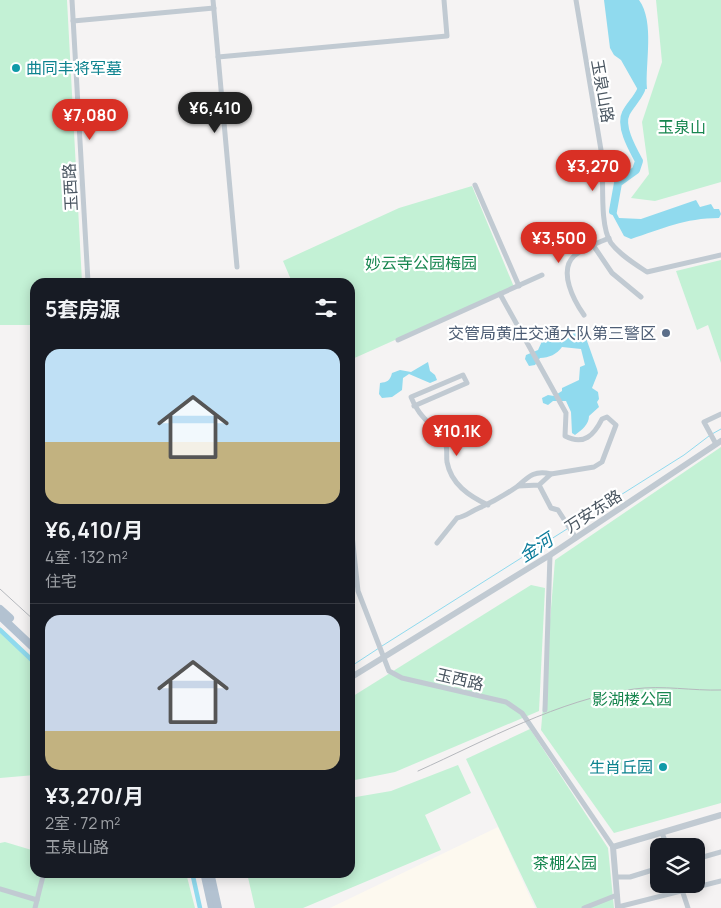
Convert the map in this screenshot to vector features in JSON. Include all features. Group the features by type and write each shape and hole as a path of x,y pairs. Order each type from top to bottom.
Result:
{"main road":[{"path":"0,609 30,636"},
{"path":"0,616 30,643"},
{"path":"205,878 212,908"},
{"path":"211,878 218,908"}],"street":[{"name":"玉西路","path":"72,0 88,278"},
{"path":"213,0 238,267"},
{"path":"218,57 447,36 444,0"},
{"name":"玉泉山路","path":"576,0 602,156 604,179 602,209 610,242 647,272 721,254"},
{"path":"73,21 214,8"},
{"path":"475,185 519,286"},
{"path":"584,315 573,294 568,273 573,257 609,238"},
{"path":"593,245 612,273 641,297"},
{"path":"398,340 542,275"},
{"path":"437,543 457,518 468,516 478,508 488,505 518,486 530,475 541,472 551,474 594,467 602,462 616,425 607,416 602,418 596,430 582,440 577,441 565,436 566,413 500,294"},
{"path":"414,406 467,384 463,374 411,397 414,406 446,444 449,468 457,483 469,496 488,505"},
{"path":"718,443 704,422 721,414"},
{"name":"万安东路","path":"355,674 381,655 550,556 718,443"},
{"path":"518,486 539,485 551,474"},
{"path":"539,485 551,508 558,510 576,538"},
{"path":"545,710 550,556"},
{"name":"玉西路","path":"355,563 358,591 381,655 389,671 402,678 506,702 522,713 613,848"},
{"path":"671,893 618,907 613,848 721,815"},
{"path":"662,833 664,838"},
{"path":"705,856 721,852"},
{"path":"616,877 630,877 650,871"},
{"path":"35,908 42,878"},
{"path":"705,885 721,881"},
{"path":"0,889 37,900"},
{"path":"683,893 688,908"},
{"path":"584,908 617,895"}],"shaded area":[{"path":"498,827 535,908 330,908"}],"green space":[{"path":"0,0 67,0 82,278 30,278 30,325 0,325"},
{"name":"玉泉山","path":"656,0 721,0 721,182 655,201 631,198 649,174 642,122 662,62"},
{"name":"妙云寺公园梅园","path":"472,186 514,287 355,358 355,278 290,278 283,261 399,208"},
{"path":"721,260 721,363 708,325 697,330 676,271"},
{"name":"影湖楼公园","path":"721,447 721,803 614,833 541,730 555,560"},
{"path":"531,585 545,588 539,711 395,772 355,780 355,695"},
{"path":"0,627 30,655 30,775 0,778"},
{"name":"茶棚公园","path":"530,729 608,848 614,908 537,908 466,759"},
{"path":"458,765 471,793 425,815 441,850 303,908 255,908 248,878 355,878 355,797 391,791"},
{"path":"5,842 30,850 30,878 187,878 195,908 0,908 0,843"}],"water":[{"path":"604,0 639,0 644,9 648,31 647,89 638,90 621,60 614,55 610,48"},
{"path":"696,200 700,207 711,204 714,209 719,209 721,214 719,218 684,222 631,239 624,236 611,212 615,210 619,218 641,219"},
{"path":"575,328 578,334 586,338 597,369 598,373 592,388 598,392 599,399 597,402 599,407 589,416 585,427 575,435 572,433 571,412 566,401 553,401 548,405 543,403 542,398 548,395 554,396 562,391 562,388 579,380 580,367 585,365 581,349 562,347 552,355 540,358 535,365 529,366 525,359 526,355 538,350 543,339 560,342"},
{"path":"428,362 430,371 437,380 430,383 409,374 403,378 402,390 392,397 382,398 379,394 380,383 388,381 392,373 400,370 411,372"}],"waterway":[{"path":"613,211 618,183 636,170 639,161 625,131 624,118 641,90"},
{"name":"金河","path":"712,434 721,429"},
{"name":"金河","path":"570,527 684,455 709,436"},
{"name":"金河","path":"382,646 567,529"},
{"path":"0,630 30,658"},
{"name":"金河","path":"355,664 379,648"},
{"path":"193,878 200,908"}],"tram line":[{"path":"0,589 30,616"},
{"path":"418,771 523,722 606,694 645,688 721,690"}],"place":[{"name":"曲同丰将军墓","path":"16,68"},
{"name":"交管局黄庄交通大队第三警区","path":"666,333"},
{"name":"生肖丘园","path":"663,767"}]}
